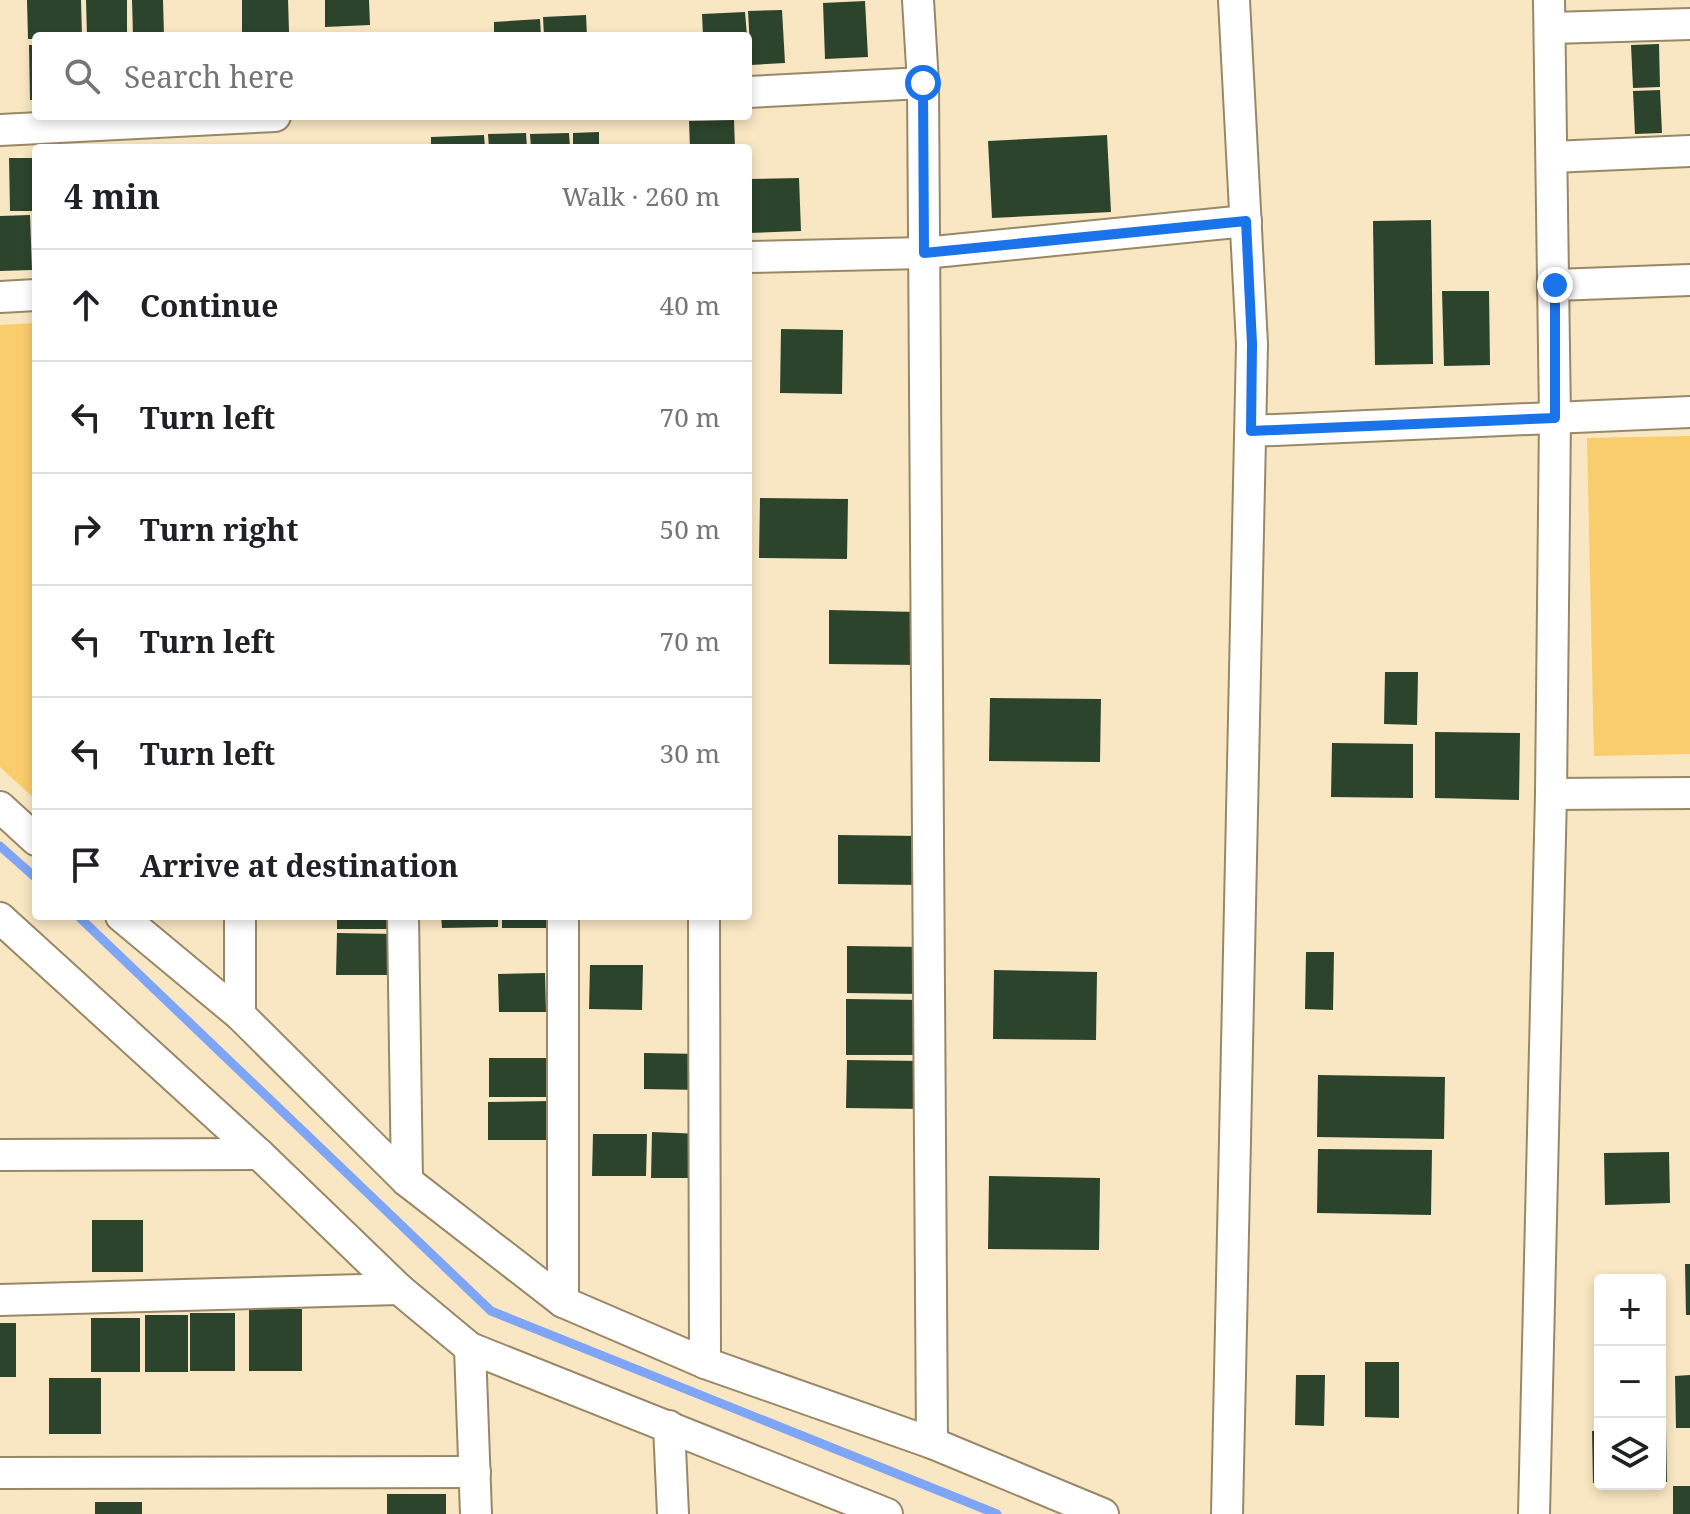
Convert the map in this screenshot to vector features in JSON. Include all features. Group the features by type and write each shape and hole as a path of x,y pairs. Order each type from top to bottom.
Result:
{"street":[{"path":"918,0 923,83 932,1443"},
{"path":"1227,1514 1252,344 1234,0"},
{"path":"1534,1514 1551,794 1555,285 1550,14 1690,24"},
{"path":"752,92 923,83"},
{"path":"0,130 196,120"},
{"path":"1552,157 1690,151"},
{"path":"752,257 924,253 1246,221"},
{"path":"1555,285 1690,280"},
{"path":"0,297 32,295"},
{"path":"1251,431 1690,412"},
{"path":"1551,794 1690,793"},
{"path":"0,807 32,836"},
{"path":"0,918 259,1154 399,1289 470,1348 887,1514"},
{"path":"126,920 240,1015 407,1181 563,1302 705,1363 932,1443 1103,1514"},
{"path":"240,920 240,1015"},
{"path":"403,920 407,1181"},
{"path":"563,920 563,1302"},
{"path":"704,920 705,1363"},
{"path":"0,1155 259,1154"},
{"path":"0,1300 399,1289"},
{"path":"470,1348 476,1514"},
{"path":"669,1426 673,1514"},
{"path":"0,1473 475,1472"}],"shaded area":[{"path":"32,323 32,796 0,767 0,325"},
{"path":"1690,436 1690,754 1594,756 1587,438"}],"building":[{"path":"27,0 81,0 82,32 32,32 32,39 28,39"},
{"path":"86,0 127,0 127,32 87,32"},
{"path":"132,0 163,0 164,32 133,32"},
{"path":"242,0 288,0 289,32 242,32"},
{"path":"325,0 369,0 370,25 325,27"},
{"path":"865,1 868,57 825,59 823,3"},
{"path":"782,10 785,63 752,65 752,32 749,32 748,11"},
{"path":"745,12 747,32 703,32 702,14"},
{"path":"586,15 587,32 544,32 543,17"},
{"path":"540,19 541,32 494,32 494,22"},
{"path":"1659,44 1660,87 1633,88 1631,45"},
{"path":"29,45 32,45 32,100"},
{"path":"1660,90 1662,133 1635,134 1633,91"},
{"path":"734,120 735,144 690,144 689,121"},
{"path":"599,132 599,144 573,144 573,133"},
{"path":"526,133 527,144 489,144 488,134"},
{"path":"569,133 570,144 531,144 530,134"},
{"path":"484,135 485,144 431,144 431,137"},
{"path":"1107,135 1111,212 992,218 988,141"},
{"path":"9,158 32,158 32,211 10,211"},
{"path":"799,178 801,231 752,233 752,179"},
{"path":"30,215 32,270 0,271 0,216"},
{"path":"1431,220 1433,364 1375,365 1373,221"},
{"path":"1442,291 1489,291 1490,365 1444,366"},
{"path":"781,329 843,330 842,394 780,393"},
{"path":"760,498 848,499 847,559 759,558"},
{"path":"829,610 918,612 918,665 829,664"},
{"path":"1385,672 1418,672 1417,725 1384,724"},
{"path":"990,698 1101,699 1100,762 989,761"},
{"path":"1435,732 1520,733 1519,800 1435,798"},
{"path":"1332,743 1413,744 1413,798 1331,797"},
{"path":"838,835 922,836 921,885 838,884"},
{"path":"337,920 399,920 399,929 337,929"},
{"path":"441,920 498,920 498,927 442,928"},
{"path":"502,920 555,920 555,928 502,928"},
{"path":"337,933 395,934 395,975 336,975"},
{"path":"847,946 923,947 922,994 847,993"},
{"path":"1306,952 1334,952 1333,1010 1305,1009"},
{"path":"590,965 643,965 642,1010 589,1009"},
{"path":"994,970 1097,972 1096,1040 993,1039"},
{"path":"545,973 546,1012 499,1012 498,974"},
{"path":"846,999 923,1000 922,1055 846,1055"},
{"path":"644,1053 702,1054 702,1090 644,1089"},
{"path":"489,1058 556,1058 557,1097 489,1097"},
{"path":"847,1060 921,1061 921,1109 846,1108"},
{"path":"1318,1075 1445,1077 1444,1139 1317,1137"},
{"path":"551,1101 551,1140 488,1140 488,1102"},
{"path":"652,1132 702,1134 702,1178 651,1178"},
{"path":"593,1134 647,1134 646,1176 592,1176"},
{"path":"1318,1149 1432,1150 1431,1215 1317,1213"},
{"path":"1669,1152 1670,1203 1605,1205 1604,1153"},
{"path":"989,1176 1100,1178 1099,1250 988,1249"},
{"path":"92,1220 143,1220 143,1272 92,1272"},
{"path":"1685,1264 1690,1264 1690,1315 1686,1315"},
{"path":"249,1309 302,1309 302,1371 249,1371"},
{"path":"190,1313 235,1313 235,1371 190,1371"},
{"path":"145,1315 188,1315 188,1372 145,1372"},
{"path":"91,1318 140,1318 140,1372 91,1372"},
{"path":"0,1323 16,1323 16,1377 0,1377"},
{"path":"1365,1362 1399,1362 1399,1418 1365,1417"},
{"path":"1296,1375 1325,1375 1324,1426 1295,1425"},
{"path":"1690,1375 1690,1428 1676,1428 1675,1376"},
{"path":"49,1378 101,1378 101,1434 49,1434"},
{"path":"1592,1431 1594,1431 1594,1483"},
{"path":"1673,1486 1690,1486 1690,1514 1673,1514"},
{"path":"387,1494 446,1494 446,1514 387,1514"},
{"path":"95,1502 142,1502 142,1514 95,1514"}],"waterway":[{"path":"0,846 32,874"},
{"path":"82,920 491,1311 997,1514"}],"route":[{"path":"923,83 924,253 1246,221 1252,344 1251,431 1555,418 1555,285"}]}
